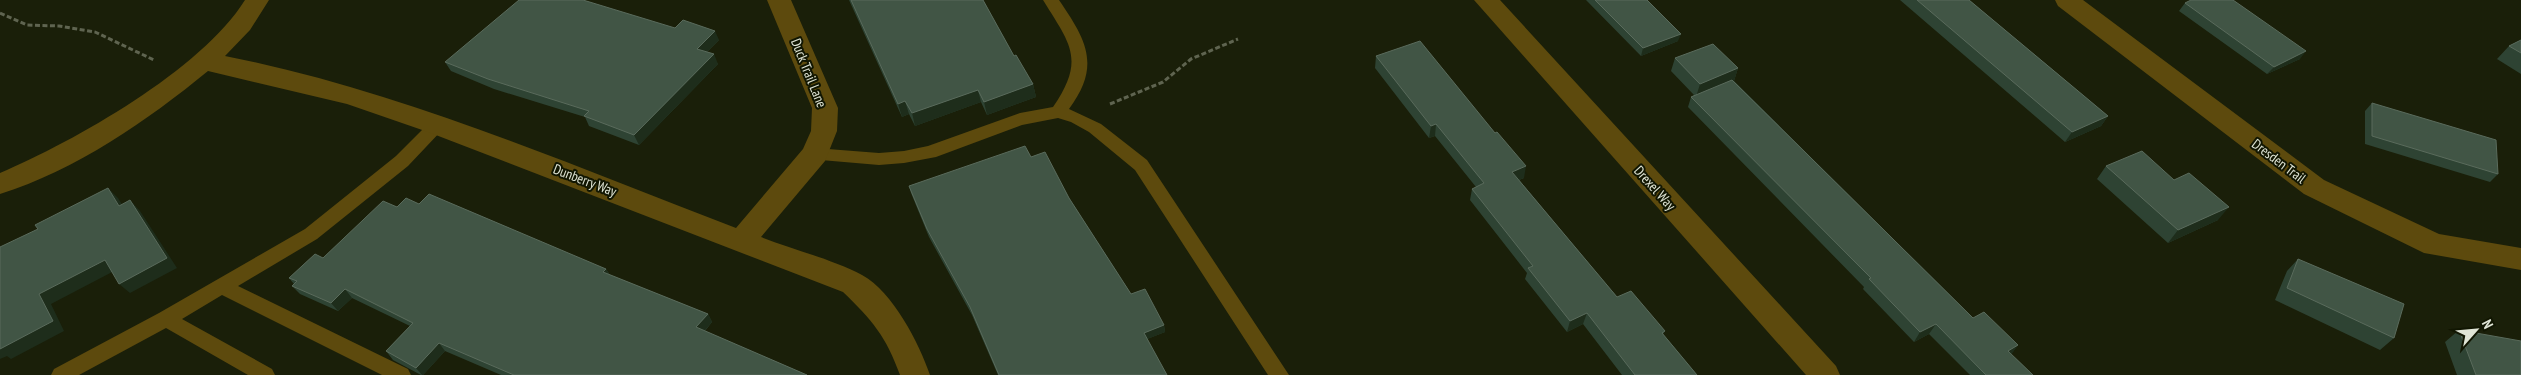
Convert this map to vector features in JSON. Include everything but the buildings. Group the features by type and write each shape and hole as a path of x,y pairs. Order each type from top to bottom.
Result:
{"street":[{"path":"0,184 84,145 143,108 204,61 248,16 257,0"},
{"name":"Duck Trail Lane","path":"742,240 815,154 824,131 825,108 779,0"},
{"name":"Drexel Way","path":"1486,0 1825,375"},
{"name":"Dresden Trail","path":"2067,0 2314,187 2434,246 2521,259"},
{"name":"Dunberry Way","path":"204,61 254,70 352,96 437,125 853,284 882,311 906,350 915,375"}],"lane":[{"path":"1052,0 1078,46 1081,62 1077,82 1058,112"},
{"path":"815,154 869,158 904,157 930,152 1020,119 1058,112 1077,118 1095,128 1141,165 1279,375"},
{"path":"61,375 166,319 311,234 402,161 437,125"},
{"path":"222,287 401,375"},
{"path":"166,319 265,375"}],"path":[{"path":"0,13 27,24 59,26 95,32 154,60"},
{"path":"1077,118 1163,82 1191,59 1238,39"}]}
